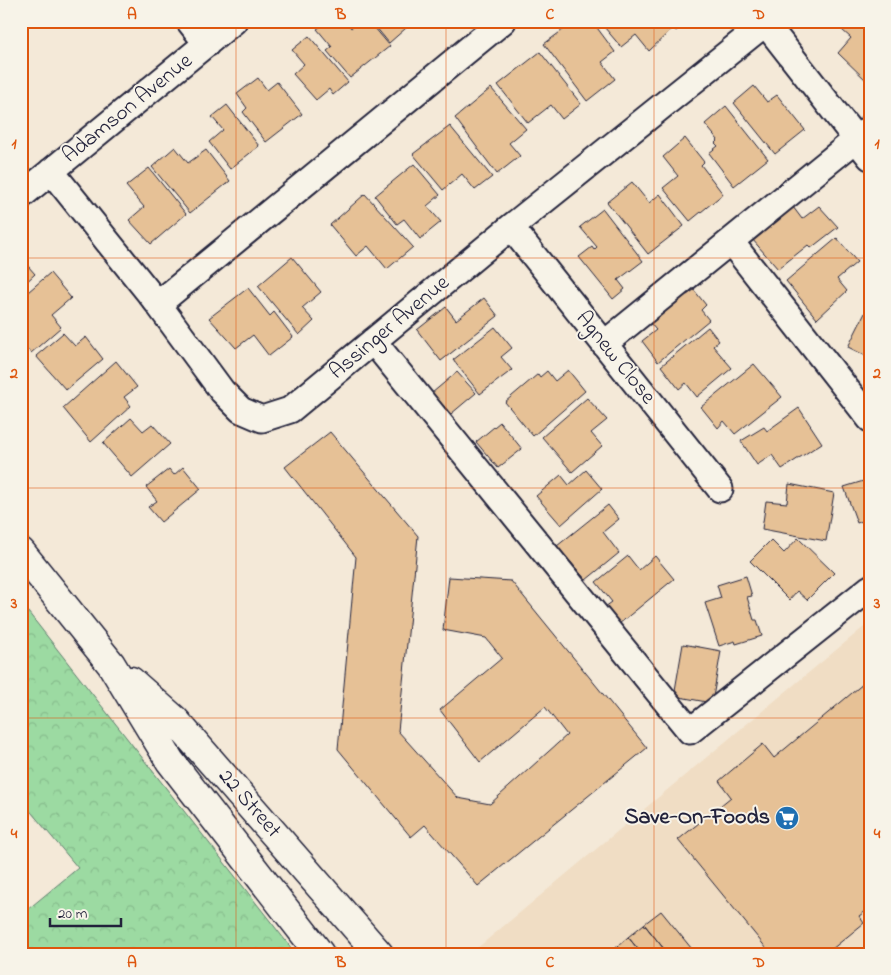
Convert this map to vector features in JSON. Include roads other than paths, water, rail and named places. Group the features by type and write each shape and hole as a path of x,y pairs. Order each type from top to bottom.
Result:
{"main road":[{"name":"22 Street","path":"21,552 111,664 170,761 320,954"},
{"name":"22 Street","path":"111,664 174,718 379,954"}],"street":[{"path":"189,21 207,44"},
{"name":"Adamson Avenue","path":"21,196 234,21"},
{"path":"158,304 503,21"},
{"path":"604,344 731,242 865,142 767,22"},
{"name":"Assinger Avenue","path":"51,171 158,304 222,391 241,410 262,419 290,410 511,227 767,22"},
{"name":"Agnew Close","path":"511,227 720,489"},
{"path":"731,242 870,419"},
{"path":"373,341 690,731 870,588"}],"place":[{"name":"Save-On-Foods","path":"787,818"}]}
